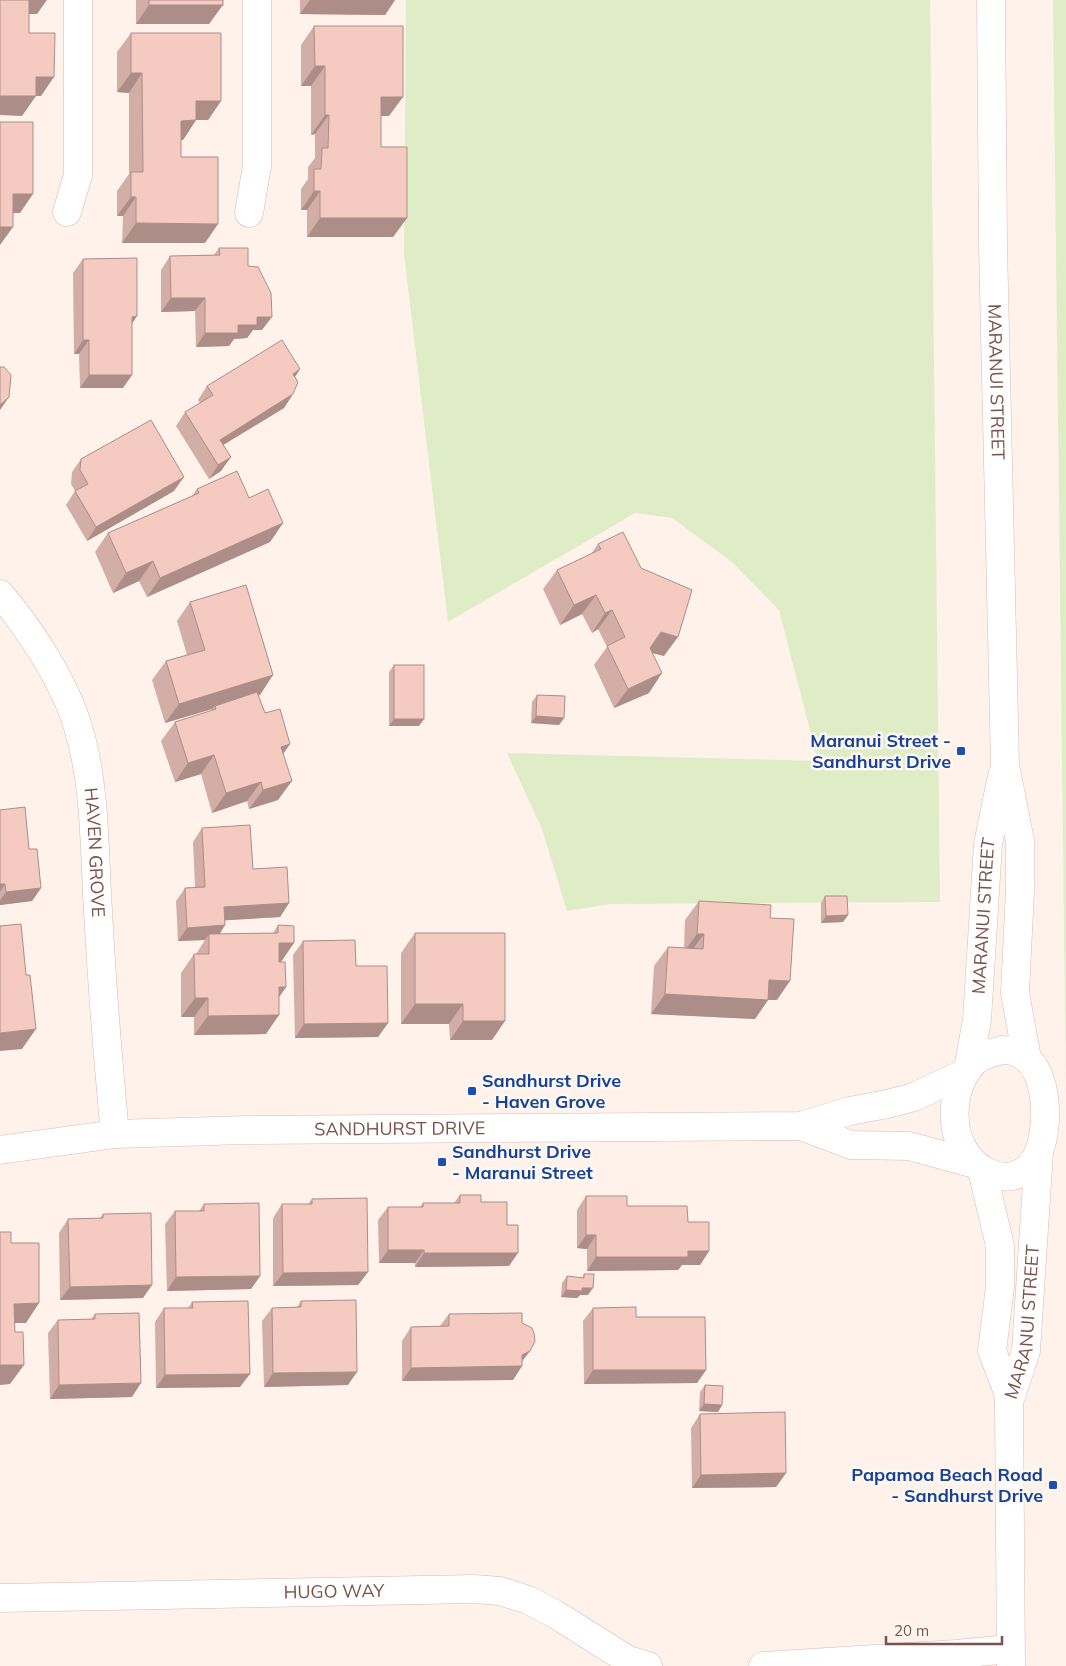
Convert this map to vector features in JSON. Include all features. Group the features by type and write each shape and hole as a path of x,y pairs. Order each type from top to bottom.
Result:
{"main road":[{"path":"67,212 78,175 78,0"},
{"path":"250,213 257,166 257,0"},
{"name":"MARANUI STREET","path":"991,0 993,245 1005,765 1020,841 1020,890 1015,993 1027,1059"},
{"name":"HAVEN GROVE","path":"0,594 20,617 65,695 78,726 86,757 91,801 98,925 115,1134"},
{"name":"MARANUI STREET","path":"967,1071 977,1020 988,844 1005,765"},
{"path":"1001,1050 1013,1051 1027,1059 1036,1070 1045,1104 1044,1136 1039,1152 1027,1168 1009,1177 990,1175 978,1167 966,1154 959,1140 955,1108 958,1090 967,1071 978,1059 1001,1050"},
{"name":"SANDHURST DRIVE","path":"0,1150 115,1134 257,1130 800,1126 850,1111 914,1097 967,1071"},
{"name":"SANDHURST DRIVE","path":"800,1126 851,1145 908,1146 978,1167"},
{"name":"MARANUI STREET","path":"1009,1402 1026,1351 1039,1152"},
{"name":"MARANUI STREET","path":"978,1167 1000,1246 1000,1286 992,1351 1008,1392 1009,1402"},
{"path":"763,1666 956,1654 1010,1658 1009,1402"},
{"name":"HUGO WAY","path":"0,1598 464,1589 500,1591 528,1600 555,1614 628,1660 648,1666"}],"green space":[{"path":"406,0 930,0 940,902 610,904 567,911 542,829 507,753 818,761 779,610 732,562 672,518 635,513 448,622 404,254"},
{"path":"1053,0 1066,0 1066,1094"}],"building":[{"path":"0,0 29,0 29,33 55,33 54,77 36,77 36,96 0,96"},
{"path":"149,0 223,0 223,5 149,5"},
{"path":"314,26 403,26 403,97 381,97 381,147 407,147 407,218 320,218 320,191 314,191 314,169 321,169 322,148 328,148 329,115 325,115 325,66 315,66"},
{"path":"131,33 221,33 221,101 196,101 196,120 181,121 181,157 218,157 218,224 136,223 136,197 131,197 131,172 143,172 142,73 131,73"},
{"path":"0,122 33,122 33,194 13,194 13,227 0,227"},
{"path":"219,248 248,248 248,266 258,267 271,293 272,317 257,317 257,325 238,325 238,333 205,333 205,298 171,298 170,256 220,255"},
{"path":"137,258 137,316 132,317 132,375 89,375 89,340 83,340 83,259"},
{"path":"282,340 300,369 293,374 298,382 293,394 220,440 231,457 218,465 185,412 213,395 207,386"},
{"path":"0,367 4,367 11,375 9,397 0,405"},
{"path":"151,420 184,477 96,527 75,491 88,484 80,470 81,459"},
{"path":"237,471 249,498 268,489 283,523 160,578 153,561 126,573 108,533 199,493 197,489"},
{"path":"623,532 641,568 692,590 678,637 661,632 650,648 662,673 628,689 607,646 625,637 612,610 605,613 596,595 574,605 557,570 601,549 598,544"},
{"path":"246,585 273,675 179,704 166,661 205,650 190,602"},
{"path":"394,665 424,665 424,719 394,719"},
{"path":"257,692 265,713 280,709 290,744 281,747 292,781 263,790 261,782 226,793 214,755 188,763 175,722 216,709 215,706"},
{"path":"537,695 565,696 564,718 536,716"},
{"path":"25,807 29,849 37,849 41,888 6,892 5,884 0,884 0,810"},
{"path":"250,825 253,869 287,867 289,903 224,907 225,925 187,928 185,888 205,887 202,828"},
{"path":"825,896 847,896 848,915 826,916"},
{"path":"699,901 771,905 770,918 794,919 790,981 769,980 768,1000 665,994 668,947 703,949 704,934 697,934"},
{"path":"21,924 26,975 30,975 36,1029 0,1033 0,926"},
{"path":"278,925 294,926 294,943 279,943 279,962 285,962 286,987 279,987 279,1015 208,1016 208,998 195,998 194,954 209,954 209,934 278,933"},
{"path":"415,933 505,933 505,1021 463,1021 463,1004 415,1004"},
{"path":"355,940 356,966 387,966 388,1023 304,1024 303,941"},
{"path":"460,1195 481,1195 481,1202 507,1202 507,1225 518,1225 518,1253 424,1253 424,1250 388,1250 388,1207 423,1207 423,1203 460,1203"},
{"path":"586,1196 627,1196 627,1206 687,1206 688,1222 709,1222 709,1251 688,1251 688,1257 596,1257 596,1235 586,1235"},
{"path":"367,1198 368,1272 283,1273 282,1204 312,1204 312,1199"},
{"path":"259,1203 260,1276 176,1277 175,1211 204,1211 204,1204"},
{"path":"151,1213 152,1285 70,1287 68,1219 103,1218 103,1214"},
{"path":"0,1232 11,1232 11,1243 39,1243 39,1303 14,1304 15,1332 23,1332 24,1365 0,1365"},
{"path":"584,1274 594,1274 593,1288 582,1288 582,1291 566,1290 567,1276 584,1278"},
{"path":"356,1300 357,1372 273,1373 272,1308 301,1307 301,1301"},
{"path":"248,1301 250,1374 165,1375 164,1308 193,1308 192,1302"},
{"path":"636,1307 636,1317 705,1317 706,1370 593,1370 593,1308"},
{"path":"139,1313 141,1383 59,1385 58,1320 95,1319 95,1314"},
{"path":"522,1313 522,1323 532,1328 535,1341 530,1351 522,1355 522,1366 411,1368 411,1327 449,1326 449,1314"},
{"path":"705,1385 723,1386 722,1405 704,1404"},
{"path":"785,1412 786,1473 701,1475 700,1414"}],"place":[{"name":"Maranui Street - Sandhurst Drive","path":"961,751"},
{"name":"Sandhurst Drive - Haven Grove","path":"472,1091"},
{"name":"Sandhurst Drive - Maranui Street","path":"442,1162"},
{"name":"Papamoa Beach Road - Sandhurst Drive","path":"1053,1485"}]}
